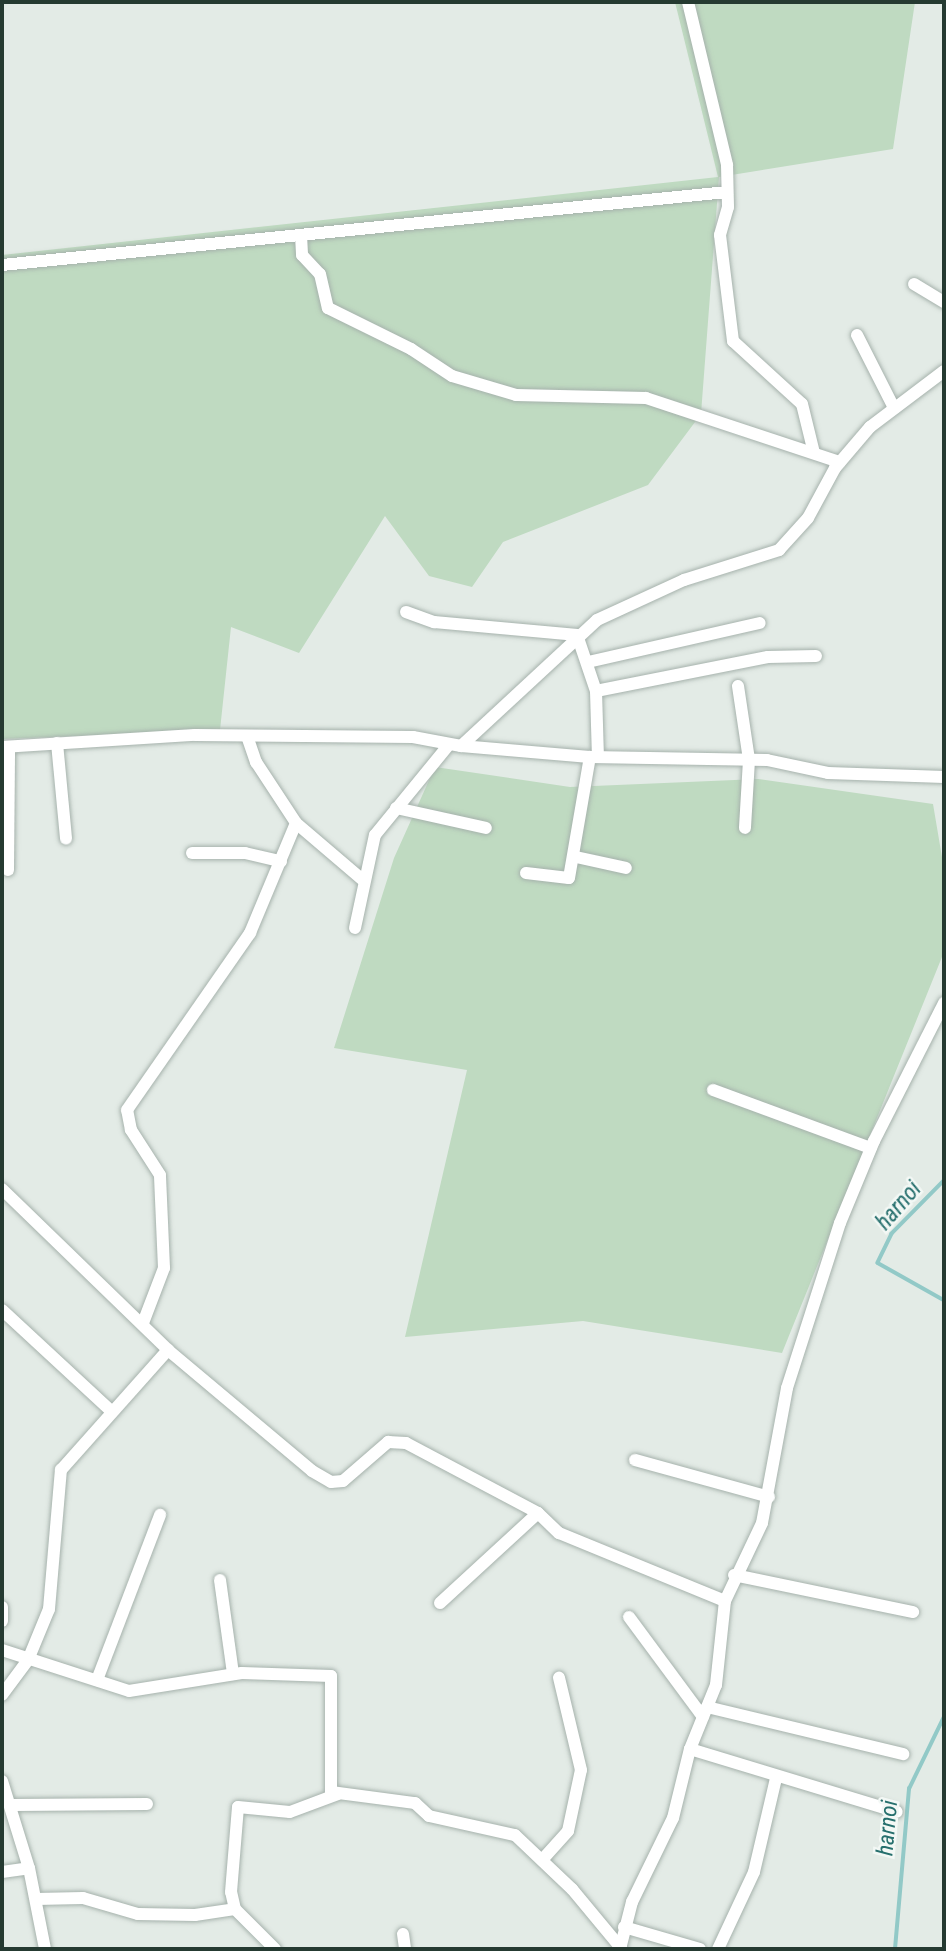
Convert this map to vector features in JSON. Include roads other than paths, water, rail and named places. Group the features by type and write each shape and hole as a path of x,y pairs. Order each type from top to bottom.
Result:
{"street":[{"path":"688,2 727,165 727,192 720,235 733,341 802,404 814,453"},
{"path":"2,265 727,192"},
{"path":"301,235 302,255 320,274 328,309 411,349 452,376 516,395 646,398 840,462"},
{"path":"914,284 944,302"},
{"path":"857,335 894,408"},
{"path":"461,746 578,635 652,593 779,550 808,518 840,462 894,408 944,371"},
{"path":"406,611 434,622 578,635"},
{"path":"588,662 760,624"},
{"path":"526,873 565,881 576,857 594,757 596,691 578,635"},
{"path":"596,691 768,657 816,656"},
{"path":"738,686 750,760 745,828"},
{"path":"8,870 6,747 247,736 413,737 447,747 594,757 750,760 828,773 944,777"},
{"path":"247,736 256,762 296,823 364,881"},
{"path":"57,743 66,839"},
{"path":"355,928 375,835 447,747"},
{"path":"396,808 486,828"},
{"path":"143,1323 164,1268 160,1175 131,1129 127,1110 250,933 296,823"},
{"path":"192,853 245,853 281,860"},
{"path":"576,857 626,868"},
{"path":"621,1949 624,1927 673,1818 690,1749 716,1685 725,1601 734,1575 762,1523 791,1377 840,1223 871,1148 944,1003"},
{"path":"713,1090 871,1148"},
{"path":"2,1189 143,1323 167,1350 331,1482 354,1476 395,1441 538,1513 559,1533 725,1601"},
{"path":"2,1310 112,1412"},
{"path":"2,1695 28,1660 49,1609 56,1482 112,1412 167,1350"},
{"path":"635,1460 769,1496"},
{"path":"440,1603 538,1513"},
{"path":"97,1680 160,1514"},
{"path":"734,1575 913,1612"},
{"path":"220,1580 233,1674"},
{"path":"2,1607 2,1621"},
{"path":"629,1617 705,1712 903,1755"},
{"path":"2,1650 128,1691 233,1674 331,1676 331,1791 415,1803 429,1816 514,1835 542,1860 621,1949"},
{"path":"542,1860 568,1831 581,1770 559,1678"},
{"path":"690,1749 776,1778 897,1812"},
{"path":"718,1949 754,1872 776,1778"},
{"path":"2,1781 13,1805 45,1949"},
{"path":"275,1949 235,1909 231,1892 238,1807 290,1812 338,1794"},
{"path":"13,1805 147,1804"},
{"path":"2,1872 29,1868"},
{"path":"36,1899 83,1898 138,1914 195,1915 235,1909"},
{"path":"624,1927 699,1949"},
{"path":"403,1934 405,1949"}],"waterway":[{"name":"harnoi","path":"944,1181 892,1234 878,1263 944,1300"},
{"name":"harnoi","path":"895,1949 909,1789 944,1717"}]}
